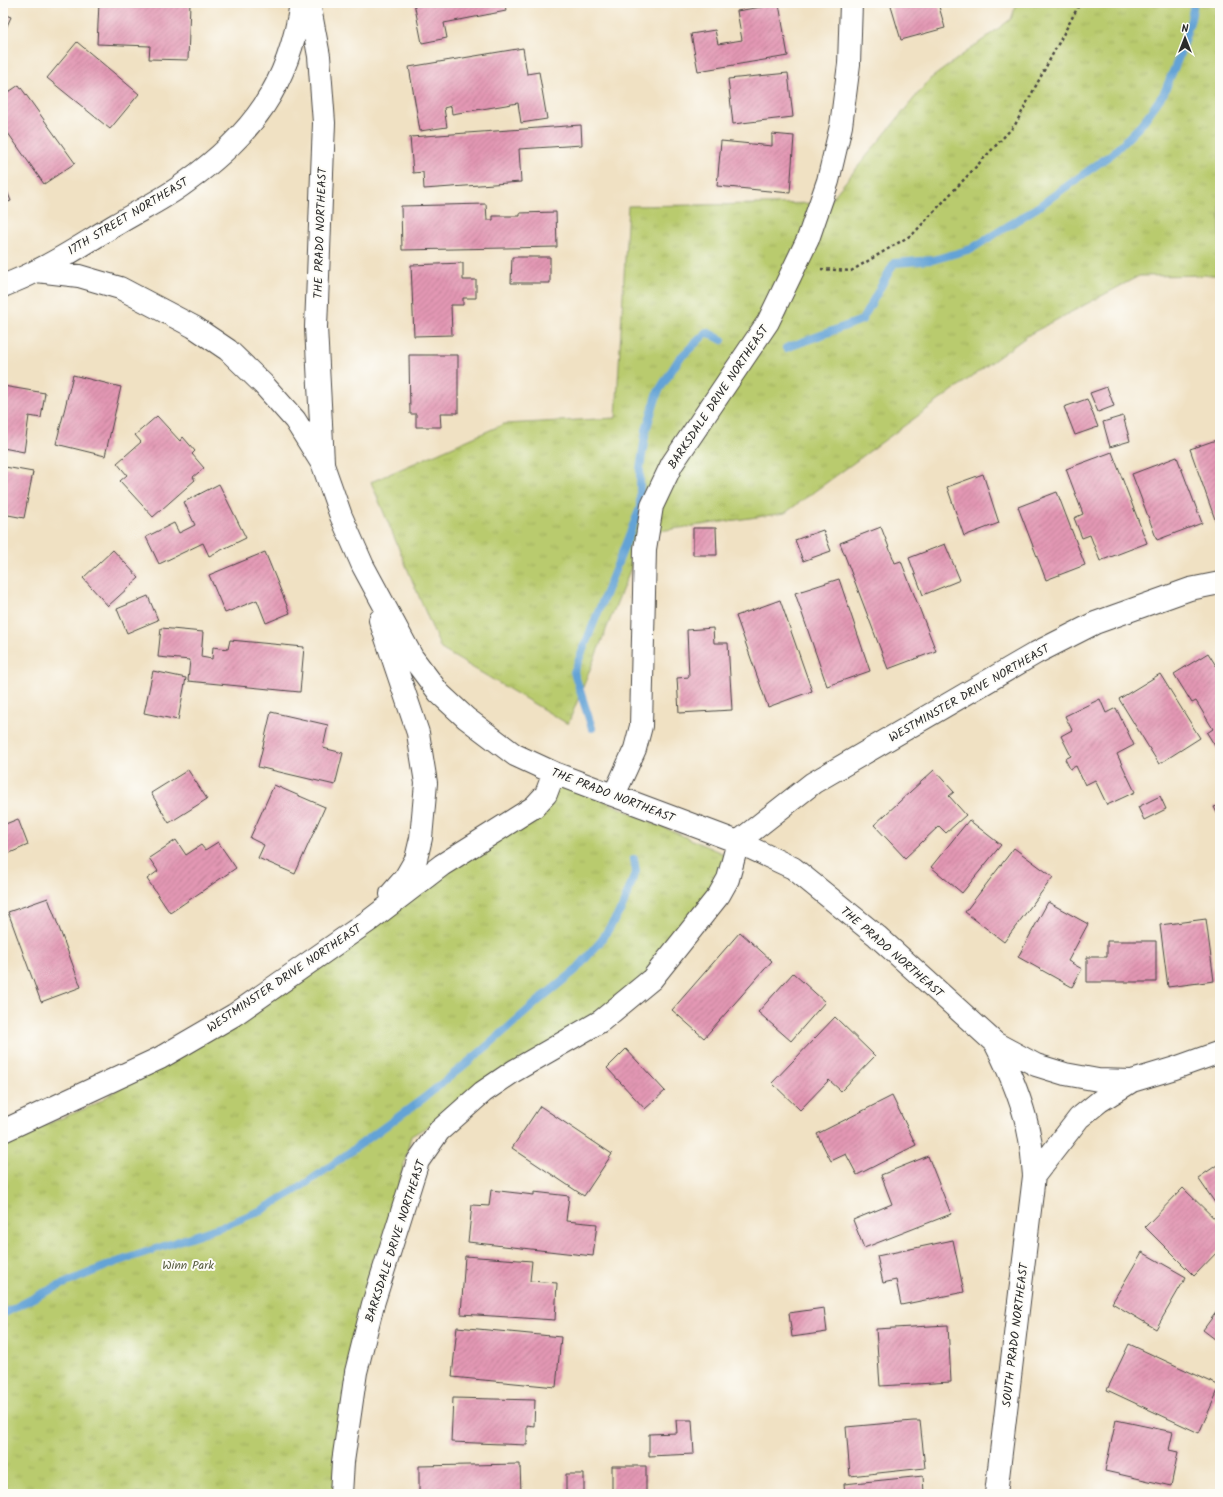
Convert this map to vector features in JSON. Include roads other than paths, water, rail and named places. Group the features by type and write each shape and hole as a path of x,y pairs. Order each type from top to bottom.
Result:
{"street":[{"name":"17TH STREET NORTHEAST","path":"3,286 37,271 185,184 231,146 257,117 277,84 290,55 298,25 301,3"},
{"name":"THE PRADO NORTHEAST","path":"309,3 319,56 324,124 316,327 323,465"},
{"name":"BARKSDALE DRIVE NORTHEAST","path":"614,795 635,749 641,726 645,549 652,506 672,464 768,322 808,239 828,181 841,126 849,64 851,3"},
{"name":"THE PRADO NORTHEAST","path":"37,271 79,276 120,288 194,327 228,350 263,384 295,420 323,465 341,516 362,566 412,657 439,693 466,718 515,755 554,773 738,842 799,872 877,936 995,1043 1036,1065 1065,1074 1098,1080 1132,1081"},
{"name":"WESTMINSTER DRIVE NORTHEAST","path":"362,566 418,733 426,783 421,838 416,859 405,878 370,920"},
{"name":"WESTMINSTER DRIVE NORTHEAST","path":"738,842 813,783 1036,653 1095,623 1190,590 1220,583"},
{"name":"WESTMINSTER DRIVE NORTHEAST","path":"3,1131 160,1058 234,1015 370,920 442,865 534,807 546,794 554,773"},
{"name":"BARKSDALE DRIVE NORTHEAST","path":"341,1494 343,1462 356,1372 373,1304 418,1161 439,1131 483,1092 514,1071 601,1021 652,978 719,895 728,879 738,842"},
{"name":"THE PRADO NORTHEAST","path":"995,1043 1011,1075 1022,1104 1030,1140 1034,1176"},
{"name":"THE PRADO NORTHEAST","path":"1034,1176 1079,1118 1100,1102 1132,1081 1220,1052"},
{"name":"SOUTH PRADO NORTHEAST","path":"996,1494 1034,1176"}],"waterway":[{"path":"786,348 862,320 894,263 933,260 971,249 1038,207 1113,153 1141,125 1164,93 1179,57 1191,19 1194,3"},
{"path":"592,728 574,672 640,508 640,469 646,430 658,392 679,359 707,332 722,340"},
{"path":"3,1314 41,1294 114,1263 226,1225 262,1210 296,1190 328,1168 424,1098 575,971 601,941 622,908 636,871 634,859"}],"park label":[{"name":"Winn Park","path":"188,1265"}]}
